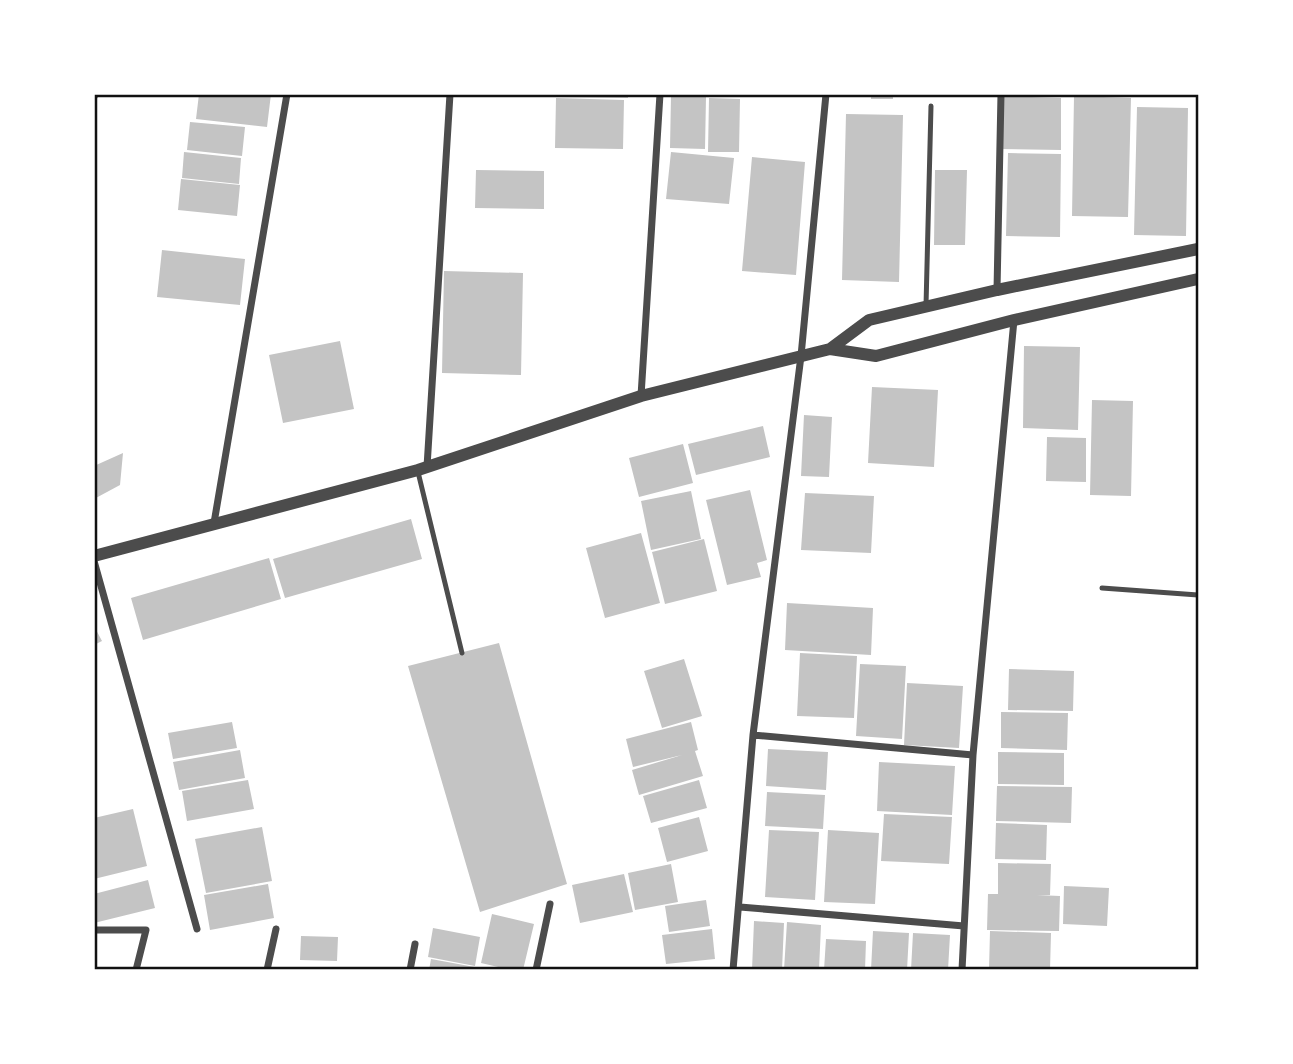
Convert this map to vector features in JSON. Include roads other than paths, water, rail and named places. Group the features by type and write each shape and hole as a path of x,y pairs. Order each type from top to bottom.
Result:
{"street":[{"path":"214,523 286,94"},
{"path":"422,469 450,94"},
{"path":"641,396 660,94"},
{"path":"733,970 753,735 802,356 826,94"},
{"path":"997,290 1001,94"},
{"path":"94,555 422,469 641,396 830,349 869,320 997,290 1199,249"},
{"path":"830,349 876,356 1014,320 1199,279"},
{"path":"962,970 973,755 1014,320"},
{"path":"94,561 197,929"},
{"path":"753,735 973,755"},
{"path":"536,970 550,904"},
{"path":"740,906 964,926"},
{"path":"267,970 276,929"},
{"path":"94,930 146,930 136,970"},
{"path":"410,970 415,944"}],"lane":[{"path":"926,306 931,106"},
{"path":"422,469 462,653"},
{"path":"1102,588 1199,595"}]}
